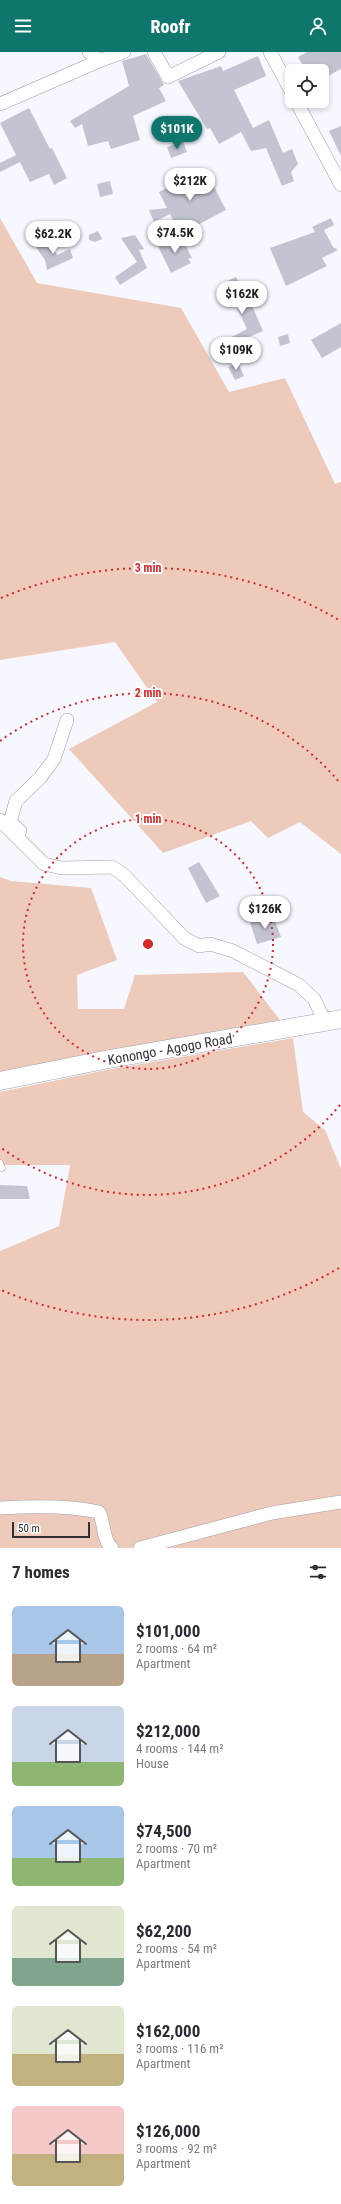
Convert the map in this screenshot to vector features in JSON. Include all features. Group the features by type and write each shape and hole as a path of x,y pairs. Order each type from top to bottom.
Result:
{"main road":[{"name":"Konongo - Agogo Road","path":"0,1082 104,1060 333,1021"}],"street":[{"path":"0,104 94,56 124,52"},
{"path":"154,52 168,77 219,52"},
{"path":"270,52 285,80"},
{"path":"300,108 341,185"},
{"path":"46,859 10,822 16,801 40,778 54,759 67,720"},
{"path":"0,820 44,864 62,868 112,867 124,875 148,898 184,938 199,946 210,944 233,951 299,986 314,999 333,1021"},
{"path":"140,1548 272,1513 341,1502"},
{"path":"0,1508 24,1506 82,1508 99,1512 102,1518 104,1535 112,1548"}],"shaded area":[{"path":"0,218 37,283 181,308 229,392 285,378 335,484 341,482 341,854 300,822 268,838 251,821 163,853 69,749 157,702 115,642 0,660"},
{"path":"0,877 11,881 91,888 117,960 77,975 78,1009 124,1009 135,975 243,972 280,1020 103,1052 0,1074"},
{"path":"293,1038 303,1112 325,1130 341,1169 341,1548 0,1548 0,1251 59,1226 70,1165 0,1165 0,1092 106,1070"}],"building":[{"path":"307,52 341,52 341,69 329,75 329,64 302,64 298,57"},
{"path":"146,54 164,85 159,88 166,101 133,116 140,140 111,149 108,141 88,146 82,124 75,128 70,121 129,86 122,61"},
{"path":"258,56 266,76 234,90 253,128 269,120 283,153 292,149 298,164 291,172 294,181 282,186 266,148 251,151 241,132 219,144 210,128 207,129 178,81 221,66 223,71"},
{"path":"29,108 67,178 54,185 49,174 30,182 20,162 0,172 0,163 16,155 0,123"},
{"path":"341,126 341,156 329,131"},
{"path":"183,141 187,152 171,158 167,147"},
{"path":"205,169 226,210 180,234 170,214 154,222 149,210 167,208 159,192"},
{"path":"110,181 113,194 100,197 97,184"},
{"path":"331,218 334,225 324,230 333,247 338,250 322,258 327,266 286,286 270,248 315,232 312,227"},
{"path":"98,231 102,239 95,242 89,240 89,235"},
{"path":"135,235 144,249 139,250 147,268 120,285 115,277 137,262 121,238"},
{"path":"180,235 192,258 188,259 191,263 171,273 158,246"},
{"path":"48,240 57,255 70,249 73,258 47,270 45,260 36,247"},
{"path":"236,277 250,301 263,331 237,342 239,345 225,352 220,343 247,329 225,282"},
{"path":"341,323 341,347 322,358 311,340"},
{"path":"288,334 290,343 280,346 278,337"},
{"path":"238,363 244,376 235,380 228,367"},
{"path":"199,862 220,896 206,903 188,868"},
{"path":"273,916 281,937 257,944 250,922"},
{"path":"0,1185 27,1186 30,1199 0,1199"}]}
